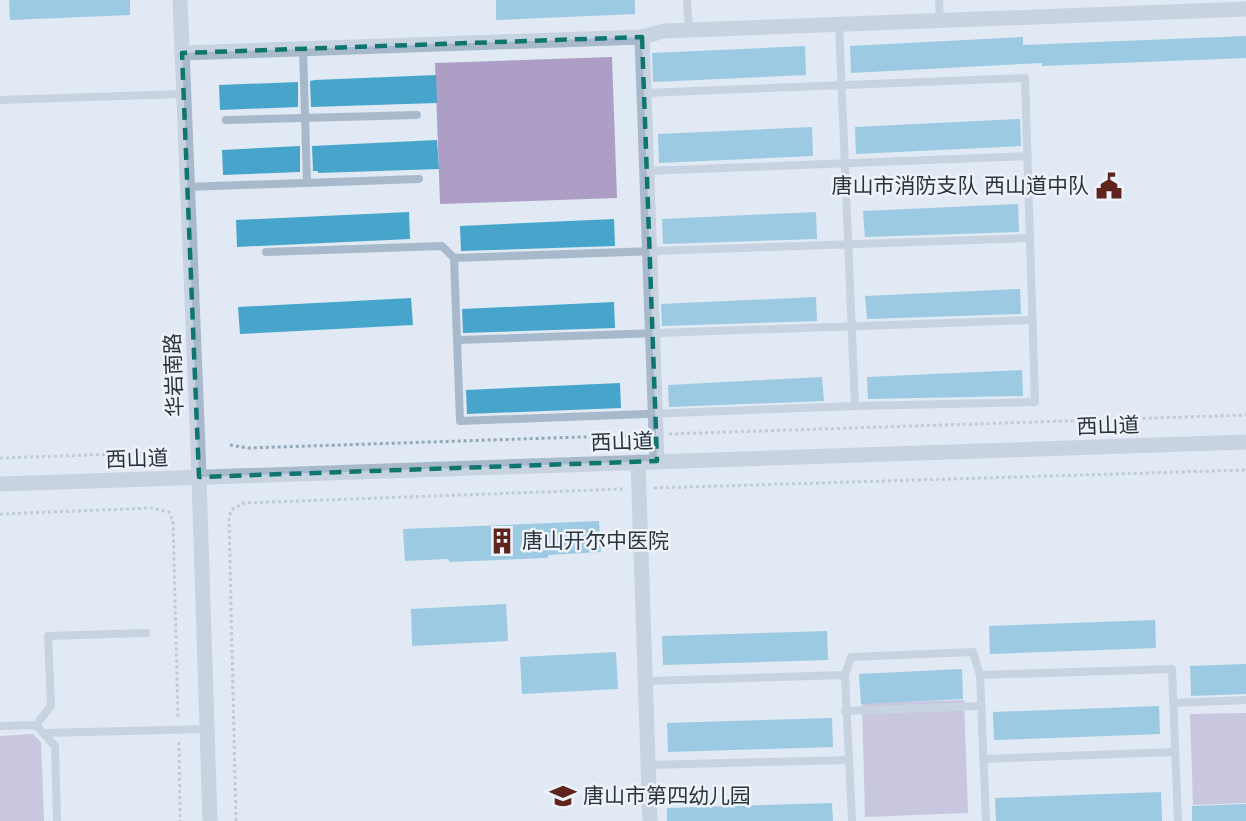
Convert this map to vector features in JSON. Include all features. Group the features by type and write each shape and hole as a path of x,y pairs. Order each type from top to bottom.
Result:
{"street":[{"name":"华岩南路","path":"180,0 210,821"},
{"path":"182,53 642,37 664,31 1246,9"},
{"path":"642,37 657,461"},
{"name":"西山道","path":"0,484 1246,442"},
{"path":"638,462 650,821"}],"lane":[{"path":"687,0 688,30"},
{"path":"939,0 940,20"},
{"path":"839,24 855,406"},
{"path":"303,49 307,183"},
{"path":"266,252 442,246 454,258 460,421 855,406 1035,402 1025,78 644,93"},
{"path":"0,100 183,94"},
{"path":"226,120 417,115"},
{"path":"647,171 1028,156"},
{"path":"187,187 419,179"},
{"path":"454,258 1030,238"},
{"path":"457,340 1032,320"},
{"path":"36,725 51,706 48,636 146,633"},
{"path":"852,821 845,711 845,675 851,657 973,652 980,675 986,821"},
{"path":"980,675 1172,669 1178,821"},
{"path":"645,681 845,675"},
{"path":"1173,703 1246,700"},
{"path":"845,711 980,706"},
{"path":"0,726 36,725 55,746 57,821"},
{"path":"44,733 208,729"},
{"path":"983,759 1175,752"},
{"path":"648,765 848,760"}],"path":[{"path":"230,445 248,448 1246,415"},
{"path":"0,458 148,453 165,448"},
{"path":"236,821 230,520 231,510 244,503 639,488 1246,470"},
{"path":"0,514 152,508 169,512 173,521 180,821"}],"highlighted area":[{"path":"642,37 657,461 199,477 182,53"}],"shaded area":[{"path":"612,57 617,198 440,204 435,63"},
{"path":"964,700 968,813 865,817 862,703"},
{"path":"1246,713 1246,803 1193,805 1190,714"},
{"path":"33,734 41,742 44,821 0,821 0,736"}],"building":[{"path":"9,0 130,0 130,15 10,20"},
{"path":"496,0 635,0 635,14 496,20"},
{"path":"1246,36 1246,58 1042,66 1042,63 851,73 850,46 1023,37 1023,45"},
{"path":"805,46 806,75 653,82 652,53"},
{"path":"436,75 437,103 311,107 310,81"},
{"path":"298,82 298,107 220,110 219,85"},
{"path":"1020,119 1021,146 856,154 855,127"},
{"path":"812,127 813,156 659,163 658,134"},
{"path":"437,140 439,169 318,173 318,171 313,171 312,146"},
{"path":"300,146 300,172 223,175 222,150"},
{"path":"1018,204 1019,232 865,237 863,211"},
{"path":"409,212 410,239 237,247 236,220"},
{"path":"816,212 817,239 663,244 662,219"},
{"path":"614,219 615,246 461,251 460,226"},
{"path":"1020,289 1021,314 867,319 865,296"},
{"path":"816,297 817,321 662,326 661,304"},
{"path":"411,298 413,325 240,334 238,307"},
{"path":"614,302 615,328 463,333 462,309"},
{"path":"1022,370 1023,396 868,399 867,377"},
{"path":"822,377 824,401 669,407 668,385"},
{"path":"620,383 621,408 467,414 466,390"},
{"name":"唐山开尔中医院","path":"599,521 601,552 549,555 547,558 450,562 448,559 405,561 403,529"},
{"path":"506,604 508,641 412,646 411,609"},
{"path":"1155,620 1156,648 990,654 989,626"},
{"path":"827,631 828,660 663,665 662,636"},
{"path":"616,652 618,689 522,694 520,657"},
{"path":"1246,664 1246,694 1191,696 1190,666"},
{"path":"962,669 963,699 861,704 859,674"},
{"path":"1159,706 1160,734 994,740 993,712"},
{"path":"832,718 833,747 668,752 667,723"},
{"path":"1161,792 1162,821 996,821 995,798"},
{"path":"832,803 833,821 667,821 667,808"},
{"path":"1246,804 1246,821 1192,821 1192,806"}],"place":[{"name":"唐山市消防支队 西山道中队","path":"1109,186"},
{"name":"唐山开尔中医院","path":"502,541"},
{"name":"唐山市第四幼儿园","path":"563,796"}]}
